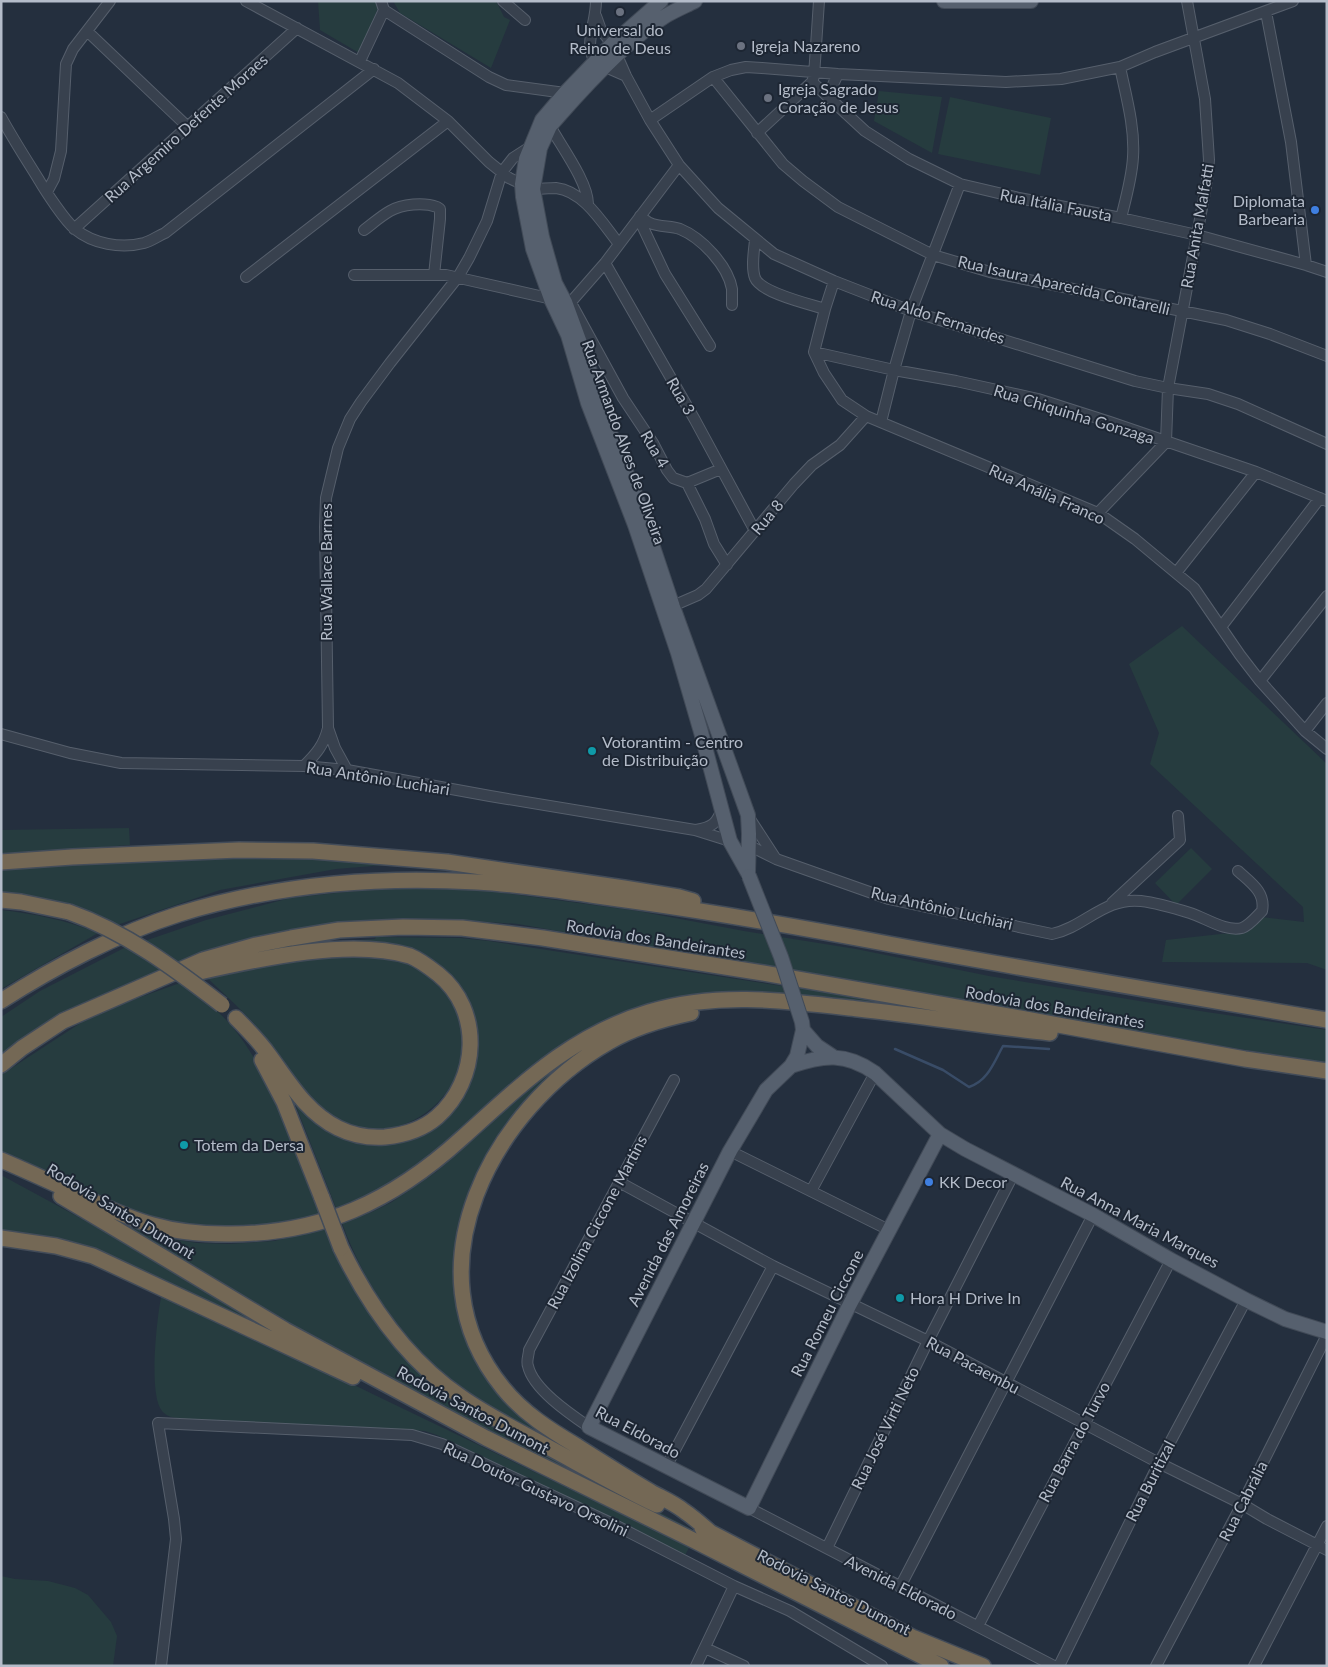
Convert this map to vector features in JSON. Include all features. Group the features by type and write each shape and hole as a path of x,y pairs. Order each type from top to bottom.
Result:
{"highway":[{"path":"1,862 239,850 365,854 447,862 679,897 747,918"},
{"name":"Rodovia dos Bandeirantes","path":"1,1001 38,977 93,950 172,917 244,898 333,884 404,881 476,882 564,891 747,918 1032,970 1327,1020"},
{"path":"1,900 69,912 131,940 186,976 236,1018 256,1039 302,1100 318,1116 338,1128 376,1138 413,1132 437,1117 452,1101 462,1084 470,1054 471,1040 469,1022 454,990 426,964 400,953 365,950 294,954 253,960 148,983"},
{"name":"Rodovia dos Bandeirantes","path":"1,1065 22,1048 63,1021 203,960 256,945 291,938 339,930 403,926 462,928 534,937 1020,1018 1162,1045 1327,1071"},
{"path":"1,1160 116,1212 152,1225 182,1232 246,1234 300,1228 322,1223 346,1214 393,1191 444,1154 554,1058 604,1028 651,1011 705,1001 734,998 805,1003 1162,1045"},
{"path":"710,1532 683,1510 555,1432 518,1405 504,1390 481,1356 466,1312 461,1268 465,1229 472,1206 490,1163 517,1122 548,1088 609,1042 631,1031 680,1015 736,1006 805,1003"},
{"name":"Rodovia Santos Dumont","path":"236,1018 270,1073 284,1102 341,1248 357,1280 380,1316 413,1356 443,1384 475,1407 628,1491 912,1637 983,1666"},
{"name":"Rodovia Santos Dumont","path":"1,1160 285,1330 486,1438 693,1540 941,1666"},
{"path":"1,1238 56,1246 93,1256 340,1370 441,1421 486,1438"},
{"path":"880,1635 903,1656 919,1666"}],"main road":[{"path":"614,50 662,1"},
{"path":"614,50 655,23 694,1"},
{"path":"944,1 1031,1"},
{"name":"Rua Armando Alves de Oliveira","path":"614,50 599,65 565,92 542,120 526,159 528,187 555,283 568,302 606,423 636,496 730,841 748,875 781,957 802,1026"},
{"name":"Rua Armando Alves de Oliveira","path":"599,65 550,126 540,148 528,187 525,212 534,249 551,299 568,335 588,403 745,809 750,834 748,875"},
{"path":"722,807 731,803 745,809"},
{"path":"730,841 748,845"},
{"name":"Avenida das Amoreiras","path":"802,1026 817,1046 832,1056 857,1062 875,1073 940,1134"},
{"name":"Avenida das Amoreiras","path":"589,1427 730,1151 766,1090 791,1066 799,1049 802,1026"},
{"name":"Avenida das Amoreiras","path":"791,1066 807,1060 832,1056"},
{"name":"Rua Anna Maria Marques","path":"940,1134 1013,1175 1093,1215 1246,1300 1285,1319 1327,1334"},
{"name":"Rua Romeu Ciccone","path":"749,1508 850,1304 940,1134"},
{"name":"Rua Eldorado","path":"589,1427 749,1508"}],"street":[{"path":"46,192 54,179 61,152 66,64 110,1"},
{"path":"246,1 398,83 448,121 480,155 514,181 528,187 558,188 588,204 619,244"},
{"path":"503,1 526,20"},
{"path":"596,1 596,16 591,32 590,48 599,65 626,76"},
{"path":"757,132 813,77 819,1"},
{"name":"Rua Anita Malfatti","path":"1166,442 1168,388 1207,181 1209,140 1205,99 1186,1"},
{"path":"650,120 712,77 746,67 813,77 838,74 1006,82 1061,79 1120,67 1194,37 1293,1"},
{"path":"360,62 383,5 489,78 506,85 565,92"},
{"path":"1266,12 1291,142 1306,265"},
{"name":"Rua Aldo Fernandes","path":"596,16 601,30 614,50 650,120 679,165 718,208 774,254 834,281 911,311 1095,369 1168,388 1208,394 1238,404 1327,444"},
{"name":"Rua Argemiro Defente Moraes","path":"74,229 297,28"},
{"path":"88,32 188,127"},
{"path":"1120,67 1133,139 1132,172 1121,218"},
{"path":"1,117 7,130 46,192 74,229 109,245 131,246 146,243 165,233 374,70"},
{"path":"828,95 838,74"},
{"name":"Rua Isaura Aparecida Contarelli","path":"712,77 783,164 832,203 871,225 933,254 990,272 1226,320 1270,334 1327,356"},
{"name":"Rua Itália Fausta","path":"813,77 828,95 865,131 909,159 960,184 1197,235 1327,272"},
{"path":"246,277 448,121"},
{"path":"550,126 582,182 588,195 588,204"},
{"name":"Rua Wallace Barnes","path":"304,766 319,751 328,728 326,498 338,448 350,419 361,402 458,277 470,258 487,221 502,172 512,158 530,147"},
{"path":"354,275 446,275 568,302 605,263 679,165"},
{"path":"881,422 911,311 960,184"},
{"path":"364,230 391,211 399,208 417,205 434,206 440,209 434,275"},
{"path":"640,218 650,223 682,230 710,251 724,268 732,289 732,305"},
{"path":"640,218 665,274 710,346"},
{"path":"755,240 754,277 762,287 825,309"},
{"name":"Rua 3","path":"605,263 696,420 755,531"},
{"path":"814,352 834,281"},
{"name":"Rua 4","path":"568,302 623,398 653,443 667,470 673,478 687,483"},
{"name":"Rua Chiquinha Gonzaga","path":"814,352 1038,399 1256,472 1324,500"},
{"name":"Rua Anália Franco","path":"814,352 824,373 842,400 866,416 1098,513 1141,544 1194,588 1260,681 1305,731 1327,749"},
{"name":"Rua 8","path":"668,608 698,595 714,580 802,475 812,465 840,445 866,416"},
{"path":"1098,513 1166,442"},
{"path":"721,468 687,483 714,544 727,565"},
{"path":"1176,574 1256,472"},
{"path":"1221,627 1324,500"},
{"path":"1260,681 1327,596"},
{"path":"1305,731 1327,703"},
{"name":"Rua Wallace Barnes","path":"328,728 335,748 347,770"},
{"name":"Rua Antônio Luchiari","path":"1,734 70,753 121,763 304,766 347,770 695,830 730,841"},
{"path":"695,830 708,828 719,819 722,807"},
{"path":"745,809 776,859"},
{"path":"1111,904 1180,840 1178,816"},
{"name":"Rua Antônio Luchiari","path":"748,845 776,859 898,902 1052,934 1062,932 1111,904"},
{"path":"1111,904 1131,901 1153,903 1191,913 1224,926 1240,928 1248,925 1262,911 1263,900 1255,886 1238,871"},
{"path":"811,1191 875,1073"},
{"name":"Rua Izolina Ciccone Martins","path":"528,1366 529,1350 674,1080"},
{"path":"730,1151 889,1230"},
{"name":"Rua José Virti Neto","path":"827,1548 928,1341 1013,1175"},
{"name":"Rua Pacaembu","path":"619,1182 773,1266 928,1341 1327,1550"},
{"path":"900,1587 1093,1215"},
{"name":"Rua Barra do Turvo","path":"978,1626 1171,1260"},
{"path":"666,1467 773,1266"},
{"name":"Rua Buritizal","path":"1059,1666 1159,1463 1246,1300"},
{"name":"Rua Cabrália","path":"1156,1666 1242,1504 1327,1334"},
{"name":"Rua Eldorado","path":"528,1366 532,1375 549,1397 589,1427"},
{"name":"Rua Doutor Gustavo Orsolini","path":"161,1666 176,1539 158,1423 391,1434 425,1438 462,1453 604,1520 734,1586 809,1621 882,1666"},
{"name":"Avenida Eldorado","path":"749,1508 1054,1666"},
{"path":"1254,1666 1327,1526"},
{"path":"696,1666 734,1586"},
{"path":"705,1648 744,1666"}],"green space":[{"path":"318,1 377,1 378,8 359,53 320,30"},
{"path":"393,1 496,1 504,17 510,20 491,68 400,13"},
{"path":"879,91 942,97 932,153 874,121"},
{"path":"950,97 1051,118 1040,175 938,154"},
{"path":"1182,626 1327,764 1327,970 1307,963 1162,962 1166,940 1239,932 1262,917 1304,922 1303,907 1150,764 1159,733 1129,664"},
{"path":"129,828 130,845 1,855 1,830"},
{"path":"1191,848 1212,869 1176,905 1155,883"},
{"path":"297,856 397,864 336,869 220,890 117,925 47,900 1,892 1,867 92,862"},
{"path":"466,888 638,911 744,931 856,949 989,976 1327,1030 1327,1063 1134,1032 518,924 430,920 371,921 313,927 263,936 202,954 143,977 91,1001 45,1025 1,1055 1,1017 40,991 124,948 206,920 290,898 373,889"},
{"path":"1,910 50,918 98,933 1,989"},
{"path":"376,937 460,938 489,941 775,985 800,988 804,986 928,1012 780,996 608,1020 559,1048 408,1173 361,1198 336,1208 292,1096 315,1123 331,1132 377,1144 393,1144 408,1140 453,1110 470,1084 476,1066 478,1047 476,1026 443,969 431,959 413,952 331,944 331,942 375,939"},
{"path":"367,955 406,962 427,974 456,1007 464,1036 461,1064 448,1090 428,1111 403,1125 373,1129 340,1121 327,1114 316,1104 306,1094 272,1045 256,1026 204,975 318,958"},
{"path":"180,983 226,1019 257,1063 268,1082 321,1216 264,1228 186,1227 149,1218 1,1153 1,1075 82,1022 135,999"},
{"path":"608,1034 528,1102 460,1234 473,1345 548,1434 545,1436 492,1407 460,1386 416,1347 381,1302 366,1277 342,1223 392,1202 436,1172 541,1079 561,1063"},
{"path":"1,1175 117,1238 299,1346 121,1263 1,1233"},
{"path":"120,1222 166,1238 197,1243 229,1244 274,1241 326,1229 410,1362 633,1498 697,1532 695,1535 481,1429 269,1315 121,1225"},
{"path":"162,1293 690,1546 685,1555 574,1500 425,1431 183,1419 169,1416 162,1411 155,1389 156,1335"},
{"path":"1,1576 15,1579 48,1581 75,1588 88,1595 111,1622 117,1636 113,1666 1,1666"}],"waterway":[{"path":"895,1049 943,1070 969,1087 986,1076 1003,1046 1049,1049"}],"place":[{"name":"Universal do Reino de Deus","path":"620,12"},
{"name":"Igreja Nazareno","path":"741,46"},
{"name":"Igreja Sagrado Coração de Jesus","path":"768,98"},
{"name":"Diplomata Barbearia","path":"1315,210"},
{"name":"Votorantim - Centro de Distribuição","path":"592,751"},
{"name":"Totem da Dersa","path":"184,1145"},
{"name":"KK Decor","path":"929,1182"},
{"name":"Hora H Drive In","path":"900,1298"}]}
